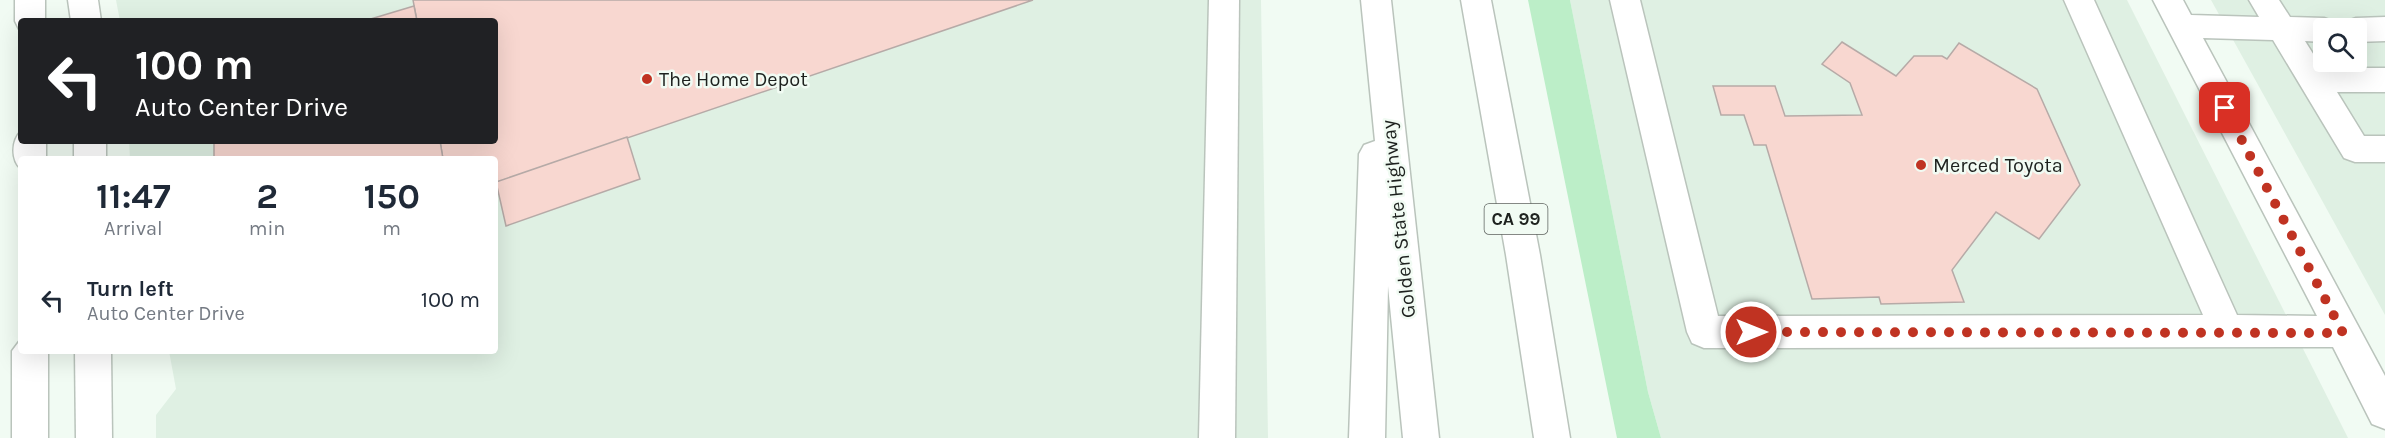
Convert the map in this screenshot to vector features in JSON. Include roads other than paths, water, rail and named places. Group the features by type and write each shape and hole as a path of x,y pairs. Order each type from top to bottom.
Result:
{"main road":[{"path":"30,0 30,18"},
{"path":"84,0 86,18"},
{"path":"1217,438 1224,0"},
{"name":"CA 99","path":"1476,0 1523,255 1552,438"},
{"path":"1625,0 1704,332 2227,330 2343,333"},
{"path":"2079,0 2227,330"},
{"path":"2264,0 2355,149 2385,149"},
{"path":"1367,438 1377,13"},
{"name":"Golden State Highway","path":"1377,13 1421,438"},
{"path":"2175,13 2281,30 2313,30"},
{"path":"2175,13 2385,412"},
{"path":"2367,30 2385,30"},
{"path":"2312,80 2385,80"},
{"path":"1523,255 1563,438"},
{"path":"30,354 30,438"},
{"path":"93,354 94,438"}],"place":[{"name":"The Home Depot","path":"647,79"},
{"name":"Merced Toyota","path":"1921,165"}]}
